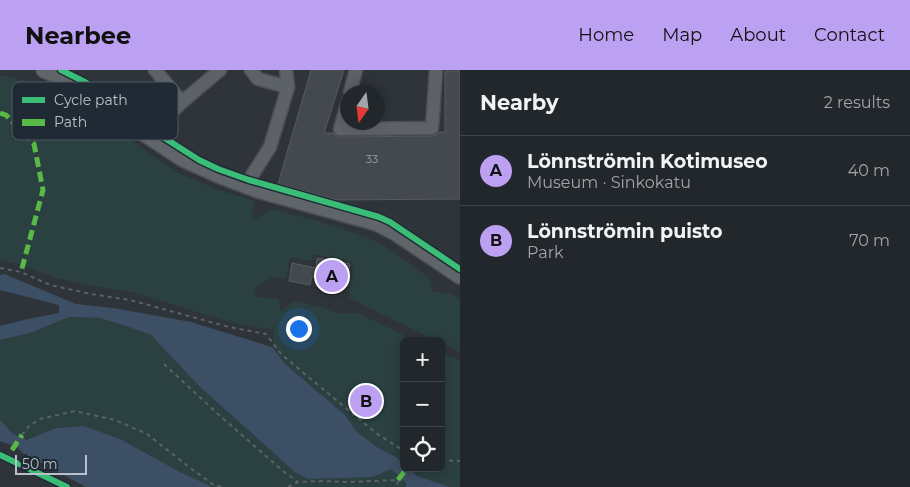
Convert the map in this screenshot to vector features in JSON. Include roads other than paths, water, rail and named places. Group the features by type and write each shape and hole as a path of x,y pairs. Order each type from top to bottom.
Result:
{"main road":[{"path":"44,70 70,82"},
{"path":"154,140 183,159 220,176 258,190 377,223 396,233 460,275"}],"lane":[{"path":"155,70 165,82"},
{"path":"178,106 220,70"},
{"path":"251,70 258,79 288,87"},
{"path":"249,180 270,147 288,87 286,70"},
{"path":"352,85 356,70"},
{"path":"385,129 432,128 436,70"},
{"path":"178,97 182,102"}],"water":[{"path":"4,274 76,304 113,308 191,322 272,347 285,364 345,415 356,431 377,447 400,460 400,472 412,472 417,476 450,487 406,487 406,483 391,469 373,477 308,479 295,472 199,386 151,335 126,326 100,318 69,317 30,333 0,340 0,326 59,313 59,305 0,290 0,275"},
{"path":"0,420 13,434 27,440 56,428 84,426 120,439 180,472 213,487 86,487 24,454 17,447 0,441"}],"place":[{"name":"Lönnströmin Kotimuseo","path":"332,276"},
{"name":"Lönnströmin puisto","path":"366,401"}]}
